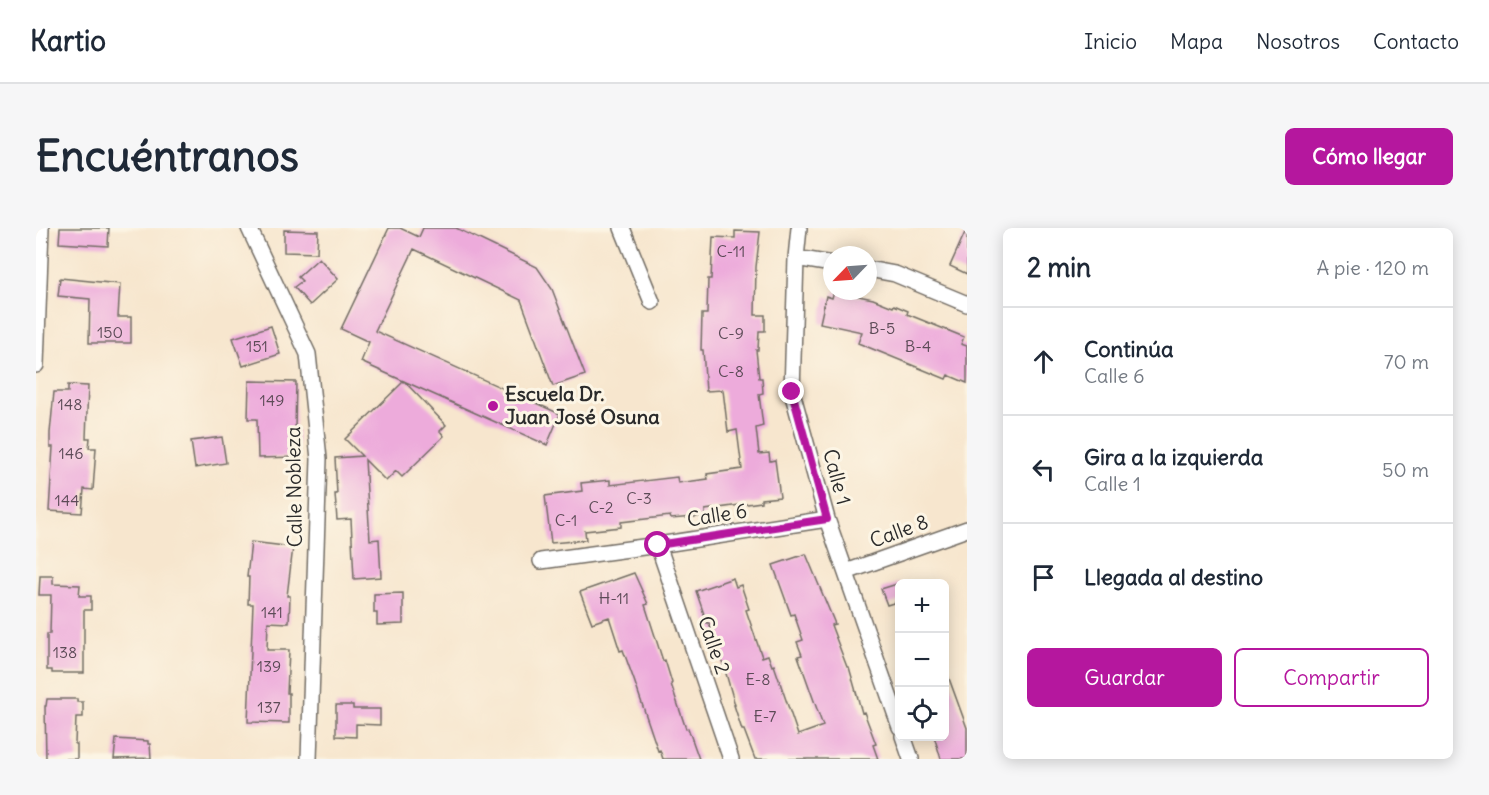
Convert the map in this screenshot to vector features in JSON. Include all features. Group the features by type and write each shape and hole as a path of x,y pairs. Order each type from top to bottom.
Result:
{"street":[{"path":"36,365 41,228"},
{"name":"Calle Nobleza","path":"249,228 308,354 319,459 309,759"},
{"path":"622,228 652,302"},
{"name":"Calle 1","path":"799,228 792,392 827,519 895,713"},
{"path":"796,258 823,262"},
{"path":"877,271 895,274 967,304"},
{"name":"Calle 6","path":"541,561 827,519"},
{"name":"Calle 8","path":"846,572 967,529"},
{"name":"Calle 2","path":"658,545 731,759"},
{"path":"905,741 911,759"}],"building":[{"path":"60,228 109,228 108,246 59,243"},
{"path":"389,228 400,228 419,237 423,228 456,228 537,267 552,289 585,375 553,386 521,300 414,249 375,331 560,414 547,445 361,362 369,342 341,329"},
{"path":"967,228 967,274 950,266"},
{"path":"284,230 318,231 317,253 284,252"},
{"path":"735,231 760,232 756,267 755,315 765,315 765,331 759,331 758,350 756,350 759,378 762,378 763,393 759,394 763,426 756,428 759,454 769,453 770,461 775,460 780,497 705,510 705,516 671,519 670,516 621,522 621,527 585,531 586,540 551,543 545,496 582,491 581,483 610,480 610,485 677,477 678,483 708,479 707,474 742,469 737,430 728,432 723,390 706,391 703,350 701,350 702,314 707,314 713,237 735,238"},
{"path":"319,258 338,279 310,305 294,287 302,281 298,277"},
{"path":"60,278 120,284 118,317 131,317 131,343 89,343 90,299 58,296"},
{"path":"825,300 876,300 893,307 894,305 908,311 907,314 964,337 961,344 967,346 967,383 948,375 946,379 858,343 862,332 820,323"},
{"path":"271,326 280,354 243,366 233,338"},
{"path":"249,381 296,382 295,430 298,430 298,457 258,458 257,419 248,419"},
{"path":"404,381 446,425 440,431 444,436 402,477 396,471 386,481 365,460 370,540 379,539 381,577 354,579 351,519 337,520 335,458 362,456 345,439"},
{"path":"68,385 88,386 86,438 90,438 89,448 96,448 93,490 84,489 82,513 49,511 53,447 50,447 50,433 54,392 68,392"},
{"path":"222,437 226,463 195,468 191,441"},
{"path":"251,542 293,547 287,596 290,596 289,623 268,622 267,650 289,650 287,693 289,693 289,723 248,722 253,604 248,604 249,577 247,577"},
{"path":"806,554 835,624 831,625 847,667 849,667 862,713 864,712 876,744 873,745 878,759 755,759 744,730 742,730 725,670 696,591 733,578 736,587 741,585 749,609 746,610 762,657 768,655 772,666 774,665 798,735 823,726 798,656 802,655 797,642 803,640 794,614 791,615 773,565"},
{"path":"634,573 648,604 645,605 663,661 665,660 686,729 688,728 699,759 663,759 660,750 658,751 634,680 623,650 620,651 609,617 592,623 580,592"},
{"path":"40,576 53,576 53,584 80,585 79,596 91,596 91,610 84,610 84,673 52,673 52,670 47,670 47,634 50,634 51,595 39,595"},
{"path":"895,585 895,603 887,605 881,589"},
{"path":"403,593 403,624 377,625 377,613 374,613 374,594"},
{"path":"949,678 967,728 967,759 941,759 936,741 949,741"},
{"path":"47,699 77,699 77,702 83,702 83,717 76,717 77,759 46,759 45,706"},
{"path":"336,705 353,705 353,709 380,709 380,725 356,724 356,737 336,736"},
{"path":"116,739 148,741 151,758 114,759"}],"place":[{"name":"Escuela Dr. Juan José Osuna","path":"493,406"}],"route":[{"path":"658,545 827,519 792,392"}]}
